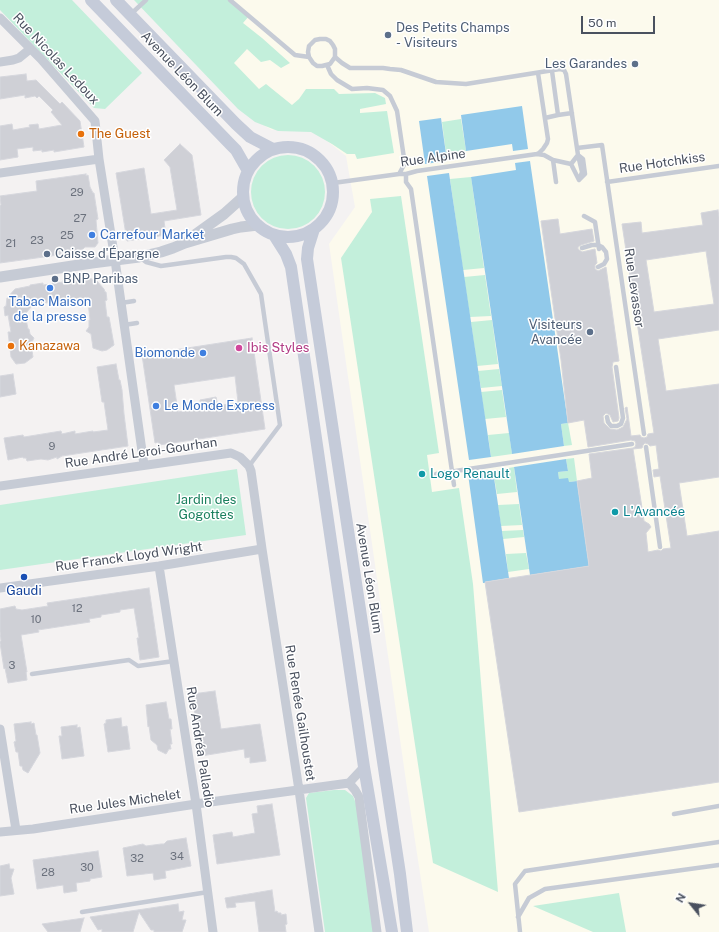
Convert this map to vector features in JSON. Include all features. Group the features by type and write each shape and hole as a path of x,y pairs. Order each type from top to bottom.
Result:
{"main road":[{"name":"Avenue Léon Blum","path":"91,0 236,150 248,171"},
{"name":"Avenue Léon Blum","path":"116,0 236,124 250,137 273,149"},
{"path":"286,146 299,147 311,152 321,160 329,171 333,183 333,198 329,212 314,229 298,236 288,237 274,235 258,225 248,212 243,197 244,184 248,171 254,162 263,154 273,149 286,146"},
{"name":"Avenue Léon Blum","path":"314,229 308,248 307,259 400,874 407,932"},
{"path":"274,235 286,254 291,267 364,767 392,930"}],"street":[{"name":"Rue Nicolas Ledoux","path":"0,18 41,60 95,121 99,159 144,465"},
{"path":"0,62 19,58 30,49"},
{"path":"0,173 99,159"},
{"path":"185,243 224,214 243,197"},
{"path":"0,277 140,257 241,227 258,225"},
{"name":"Rue André Leroi-Gourhan","path":"0,486 231,453 240,457 249,466"},
{"name":"Rue Renée Gailhoustet","path":"249,466 251,471 299,790 319,932"},
{"name":"Rue Franck Lloyd Wright","path":"0,588 159,566 262,549"},
{"name":"Rue Andréa Palladio","path":"159,566 196,804 213,932"},
{"path":"0,729 16,830"},
{"path":"364,767 349,783 359,798 377,932"},
{"name":"Rue Jules Michelet","path":"0,832 33,829 196,804 349,783"}],"lane":[{"path":"131,15 146,0"},
{"path":"230,0 295,54 308,57 317,66 327,65 332,61 335,57 335,49 330,41 326,39 316,40 309,46 308,57"},
{"path":"335,57 350,68 383,68 407,72 436,82 466,84 562,69 566,72 582,172 579,180 572,164"},
{"path":"327,65 331,74 337,80 352,89 367,88 382,90 390,96 397,111 404,158 404,165 399,174"},
{"path":"552,71 558,115"},
{"path":"537,154 543,149 548,141 538,73"},
{"path":"545,118 572,113"},
{"name":"Rue Levassor","path":"577,148 602,144 644,434"},
{"path":"537,154 553,160 572,164"},
{"name":"Rue Alpine","path":"333,183 399,174 411,174 416,171 537,154"},
{"path":"572,164 578,154"},
{"path":"553,160 556,182"},
{"name":"Rue Hotchkiss","path":"607,182 719,166"},
{"path":"406,174 406,182 411,189 454,485"},
{"path":"584,216 595,222 599,250"},
{"path":"582,248 592,245 602,247 606,252 607,259 604,264 598,267"},
{"path":"140,257 146,262 161,266 226,257 236,258 244,264 261,294 280,425 249,466"},
{"path":"121,303 134,301"},
{"path":"124,325 137,323"},
{"path":"607,417 611,426 621,424 623,418 616,368"},
{"path":"436,474 632,444"},
{"path":"646,447 660,547"},
{"path":"32,674 129,660 138,666 174,661"},
{"path":"674,814 719,806"},
{"path":"520,932 515,884 525,871 719,842"},
{"path":"518,917 528,898 545,889 719,865"},
{"path":"82,912 208,892"}],"shaded area":[{"path":"137,0 719,0 719,932 429,932 329,244 355,207 346,156 317,133 297,128 279,128 272,130 247,115"}],"green space":[{"path":"0,0 72,0 142,73 105,109 94,108 0,10"},
{"path":"134,0 232,0 249,16 243,23 290,63 281,68 270,60 261,62 247,49 234,63 259,89 266,84 292,105 299,99 306,89 334,89 339,94 375,93 385,98 386,104 360,109 360,113 387,111 394,153 357,159 355,154 347,154 311,132 278,131 255,122 238,109"},
{"path":"461,119 466,151 446,153 442,122"},
{"path":"288,155 302,158 314,166 322,178 325,192 322,206 314,218 302,226 288,229 274,226 262,218 254,206 251,192 254,178 262,166 274,158"},
{"path":"471,177 484,268 463,270 450,179"},
{"path":"401,196 439,453 427,455 432,492 459,488 473,584 498,892 433,863 341,258 372,212 370,199"},
{"path":"485,275 491,316 470,317 464,277"},
{"path":"492,320 498,364 477,366 471,322"},
{"path":"499,369 502,386 481,388 478,371"},
{"path":"502,390 506,417 485,419 481,392"},
{"path":"568,423 572,445 564,446 561,424"},
{"path":"509,433 512,454 491,457 488,435"},
{"path":"574,458 577,481 569,482 559,480 558,472 568,471 566,459"},
{"path":"514,467 517,492 497,494 493,471"},
{"name":"Jardin des Gogottes","path":"237,469 246,535 0,570 0,505"},
{"path":"519,504 522,525 501,526 498,505"},
{"path":"523,530 524,537 503,539 502,531"},
{"path":"526,553 529,569 508,572 506,554"},
{"path":"345,790 353,796 357,806 374,932 325,932 306,798 309,793"},
{"path":"619,893 626,932 593,932 533,906"}],"water":[{"path":"522,106 528,149 513,151 512,144 466,151 461,115"},
{"path":"441,118 447,161 425,164 419,121"},
{"path":"530,161 568,423 561,424 564,446 512,454 471,177 516,170 515,163"},
{"path":"449,173 491,457 469,460 427,176"},
{"path":"566,459 568,471 558,472 559,479 568,478 569,482 577,481 589,566 530,575 514,467"},
{"path":"493,471 509,578 483,583 468,474"}],"building":[{"path":"26,74 27,81 36,80 60,104 62,102 80,121 84,147 54,152 54,150 42,152 42,150 33,151 33,147 17,149 18,157 0,160 0,126 12,124 13,130 38,124 39,129 62,125 51,112 53,110 39,96 37,98 35,96 25,98 25,95 0,99 0,77"},
{"path":"180,144 192,155 201,215 164,221 166,235 127,241 116,173 144,168 151,214 177,210 170,167 164,160"},
{"path":"86,174 86,176 88,175 90,187 94,193 98,219 96,220 98,243 95,247 85,247 73,253 0,263 0,196 37,191 36,181"},
{"name":"L'Avancée","path":"718,210 719,330 658,339 666,391 719,384 719,477 679,483 687,536 719,531 719,782 519,812 485,582 589,566 577,481 592,478 589,454 633,448 636,444 635,441 631,440 588,447 584,420 568,423 561,360 541,221 558,219 560,234 592,229 594,241 581,245 578,249 582,252 595,249 597,263 595,265 595,269 598,271 606,267 619,361 613,362 612,367 619,418 618,421 613,422 610,415 606,413 603,416 604,423 610,429 617,430 623,427 627,419 625,408 627,407 631,436 640,435 644,438 647,437 648,434 654,433 622,224 641,222 642,233 703,225 701,213","holes":["706,251 714,304 654,312 646,260","645,443 650,446 656,445 659,469 653,470 654,477 660,476 671,548 663,549 661,551 658,550 648,552 646,533 651,527 644,521 633,449 642,448"]},
{"path":"76,278 76,280 89,278 97,281 106,292 107,300 105,301 107,317 109,317 114,345 107,350 102,351 93,348 91,334 86,331 89,327 90,320 88,302 83,302 78,298 33,305 25,314 28,329 34,338 31,344 33,357 25,363 16,364 11,357 8,332 11,332 8,315 5,316 4,307 6,306 7,298 15,289 43,283 43,285 63,282 63,280"},
{"path":"252,338 265,429 159,445 158,442 155,443 142,355","holes":["235,376 238,402 218,406 216,397 200,400 201,408 178,412 174,385"]},
{"path":"116,364 122,390 128,446 62,456 57,459 57,457 48,460 41,459 27,461 26,458 23,457 8,460 4,438 23,435 24,437 61,431 62,434 75,431 75,434 108,430 97,367"},
{"path":"13,374 16,394 0,397 0,376"},
{"path":"149,588 159,657 140,660 137,638 139,638 134,608 120,610 120,612 101,615 101,617 89,619 90,622 38,630 39,632 21,635 27,680 8,683 0,643 0,609 15,606 16,609 22,610 48,606 47,603"},
{"path":"215,691 221,729 260,724 266,761 250,763 250,757 245,758 244,749 201,756 192,694"},
{"path":"166,702 169,719 171,719 172,729 170,729 172,744 170,744 171,749 169,749 166,754 158,750 157,745 151,740 146,705"},
{"path":"121,718 122,727 127,726 130,749 108,752 104,724 106,723 106,720"},
{"path":"31,722 31,724 34,723 40,753 28,773 23,770 22,766 20,766 18,752 16,752 14,742 16,741 14,724"},
{"path":"77,725 77,728 80,727 84,756 62,759 59,736 62,736 61,727"},
{"path":"272,804 280,855 217,864 213,835 232,832 233,837 255,833 252,814 258,813 257,806"},
{"path":"186,838 191,866 165,871 166,878 154,880 153,873 127,876 123,848 143,844 146,846 164,844 167,841"},
{"path":"98,851 102,877 76,883 77,891 64,893 63,885 37,889 33,860"},
{"path":"9,864 10,869 14,869 11,878 14,894 0,896 0,866"},
{"path":"272,890 275,912 277,911 278,913 281,913 281,915 286,914 286,932 259,932 255,901 235,903 236,907 227,908 225,898"},
{"path":"178,904 179,912 184,911 182,920 186,920 182,932 154,932 139,912 133,932 102,932 102,929 98,930 90,917"},
{"path":"84,918 80,932 48,932 42,924"}],"place":[{"name":"Des Petits Champs - Visiteurs","path":"388,35"},
{"name":"Les Garandes","path":"635,64"},
{"name":"The Guest","path":"81,134"},
{"name":"Carrefour Market","path":"92,235"},
{"name":"Caisse d'Épargne","path":"47,254"},
{"name":"BNP Paribas","path":"55,279"},
{"name":"Tabac Maison de la presse","path":"50,288"},
{"name":"Visiteurs Avancée","path":"590,332"},
{"name":"Kanazawa","path":"11,346"},
{"name":"Ibis Styles","path":"239,348"},
{"name":"Biomonde","path":"203,353"},
{"name":"Le Monde Express","path":"156,406"},
{"name":"Logo Renault","path":"422,474"},
{"name":"L'Avancée","path":"615,512"},
{"name":"Gaudi","path":"24,577"}]}
